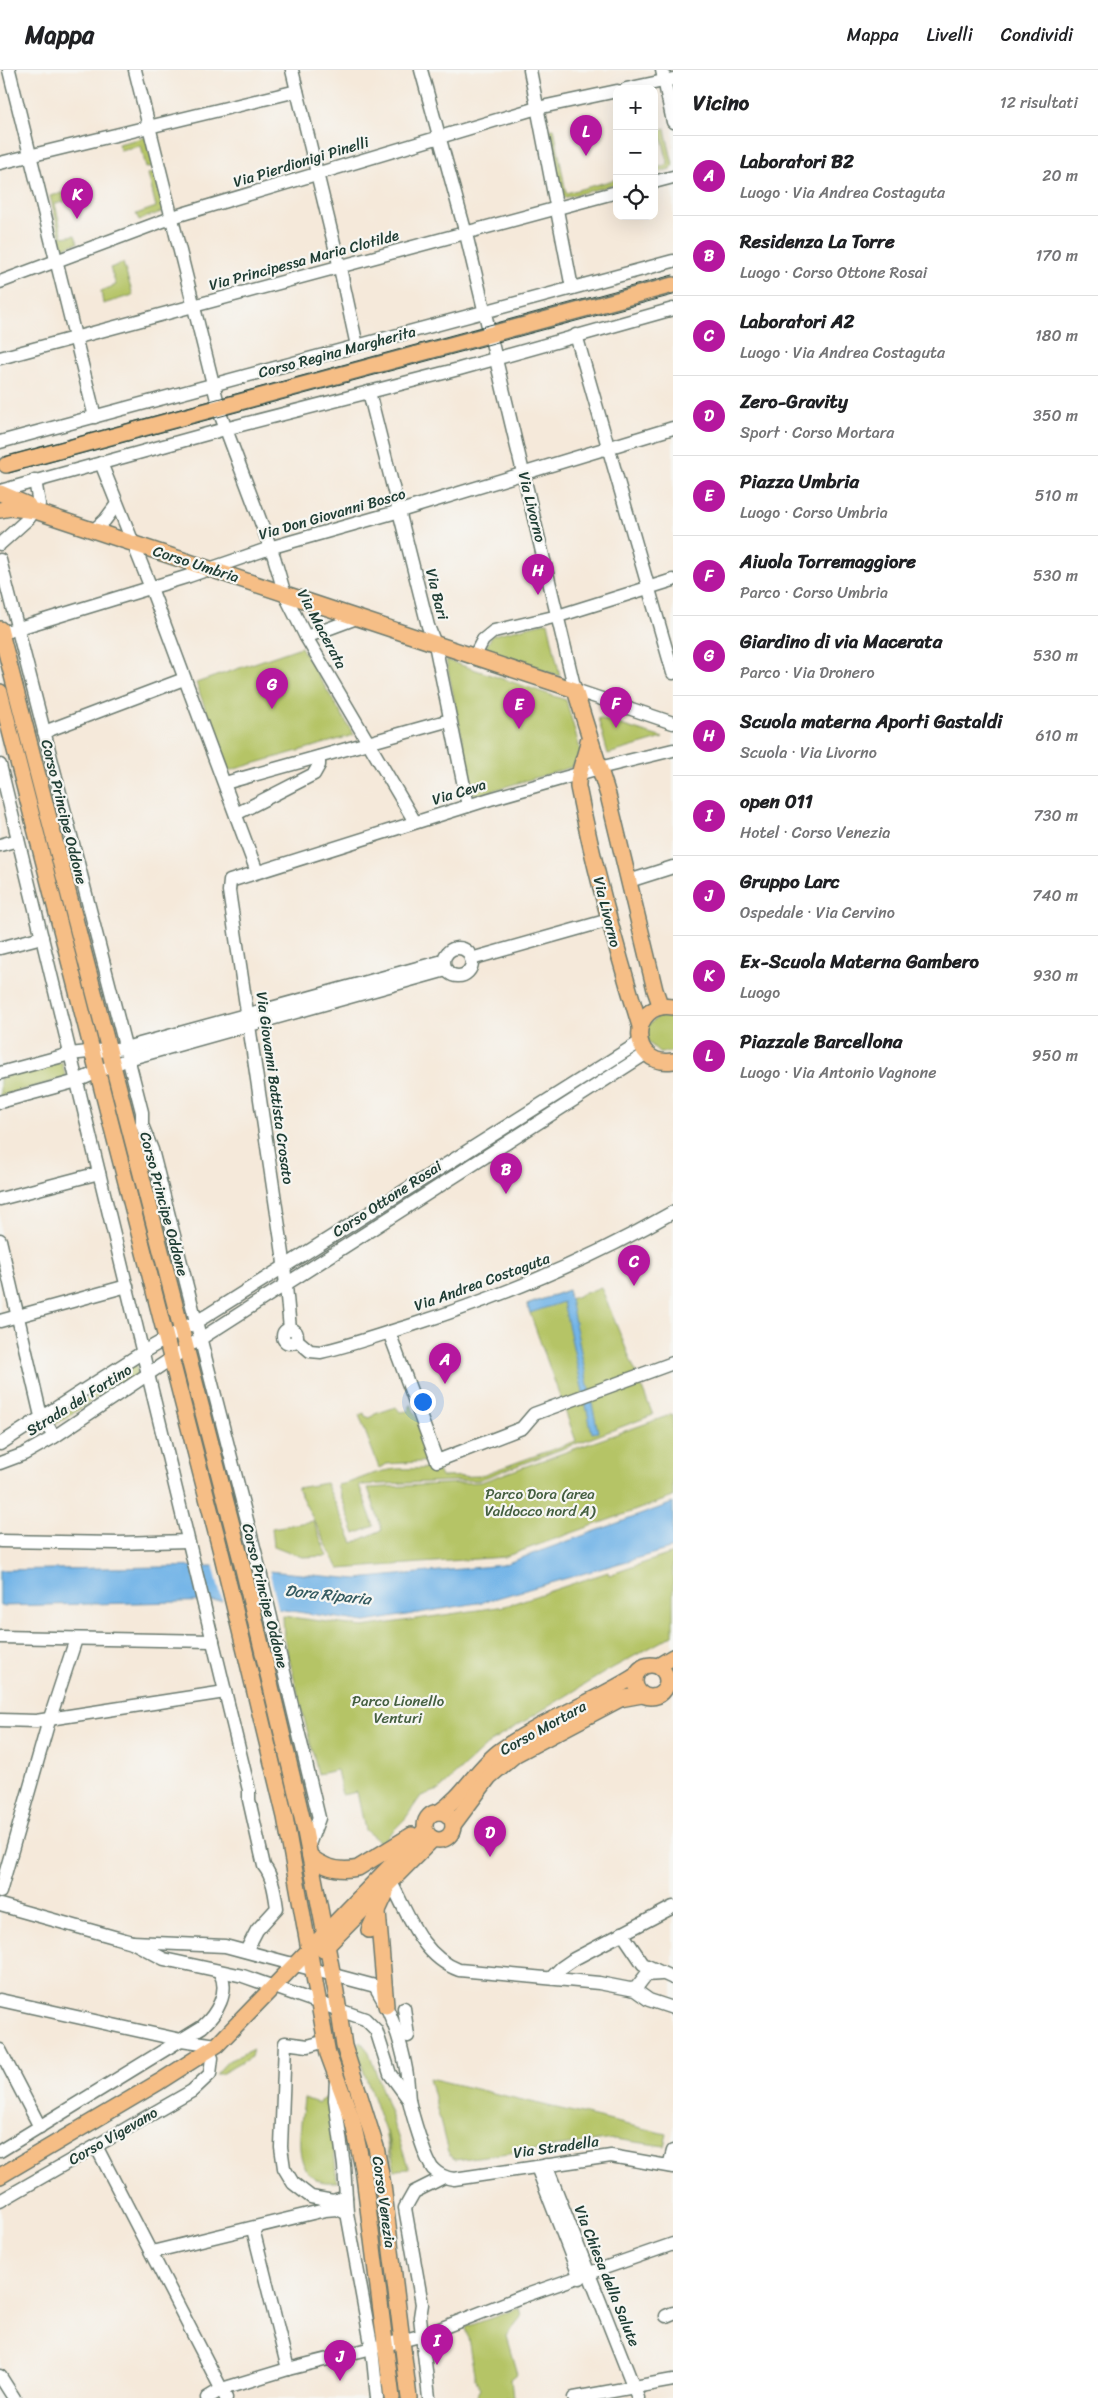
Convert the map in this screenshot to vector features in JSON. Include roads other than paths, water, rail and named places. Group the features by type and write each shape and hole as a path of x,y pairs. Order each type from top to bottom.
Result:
{"main road":[{"name":"Corso Regina Margherita","path":"6,465 673,285"},
{"name":"Corso Umbria","path":"0,492 26,504 35,511"},
{"name":"Corso Umbria","path":"0,510 11,508 35,511 575,690"},
{"name":"Corso Principe Oddone","path":"0,632 240,1556 309,1851 339,2010"},
{"name":"Via Livorno","path":"575,690 599,768 655,990 667,1007"},
{"name":"Corso Principe Oddone","path":"0,692 222,1556 284,1817 307,1962"},
{"name":"Via Livorno","path":"588,737 585,760 578,784 609,920 640,1026 643,1048"},
{"path":"640,1026 648,1013 667,1007"},
{"path":"643,1048 659,1060 673,1061"},
{"path":"658,1666 670,1674 665,1690 659,1695 642,1695 635,1686 635,1676 646,1666 658,1666 673,1656"},
{"name":"Corso Mortara","path":"437,1831 448,1816 439,1812 456,1799 484,1764 504,1748 635,1676"},
{"name":"Corso Mortara","path":"326,1939 437,1831 489,1777 516,1754 620,1699 642,1695"},
{"path":"309,1851 321,1864 337,1870 358,1868 415,1834 437,1831"},
{"path":"369,1930 378,1908 392,1884 437,1831"},
{"path":"378,1908 386,2006"},
{"path":"278,1988 307,1962 326,1939"},
{"name":"Corso Venezia","path":"307,1962 319,2003 326,2042 352,2118 362,2168 379,2347 392,2398"},
{"name":"Corso Vigevano","path":"0,2176 214,2052 278,1988"},
{"name":"Corso Venezia","path":"339,2010 344,2046 378,2155 409,2398"}],"street":[{"path":"9,70 95,417"},
{"name":"Via Macerata","path":"135,70 218,408 285,594 306,637 366,743 415,822"},
{"path":"292,70 357,346"},
{"name":"Via Livorno","path":"421,70 466,234 575,690"},
{"path":"530,70 555,209 572,288"},
{"path":"639,85 667,76 673,122"},
{"path":"0,163 297,91"},
{"name":"Via Pierdionigi Pinelli","path":"0,282 171,218 537,108 613,92"},
{"path":"658,181 673,177"},
{"name":"Via Principessa Maria Clotilde","path":"0,358 613,193"},
{"name":"Corso Regina Margherita","path":"0,442 673,261"},
{"path":"0,492 35,480 495,359 673,309"},
{"path":"576,335 670,654 673,673"},
{"name":"Via Bari","path":"369,392 428,626 435,644 468,806"},
{"name":"Via Don Giovanni Bosco","path":"0,632 16,629 151,588 270,548 400,511 673,428"},
{"path":"101,463 151,588 257,872"},
{"path":"0,544 35,511 39,504 35,480"},
{"path":"93,531 105,520 117,504"},
{"name":"Corso Principe Oddone","path":"0,560 16,629 142,1112 142,1125 152,1150 256,1555 319,1818 309,1851"},
{"path":"474,657 483,640 494,631 558,616 673,580"},
{"path":"306,637 357,618"},
{"path":"44,732 184,679"},
{"name":"Corso Umbria","path":"575,690 673,723"},
{"path":"225,783 450,720"},
{"name":"Via Ceva","path":"257,872 468,806 599,768 673,750"},
{"path":"236,814 314,774 319,765 320,757"},
{"path":"0,766 249,1790 249,1800 264,1866 269,1872 277,1908 257,1930 246,1951"},
{"path":"0,845 18,840"},
{"path":"628,880 673,867"},
{"name":"Via Giovanni Battista Crosato","path":"257,872 234,879 229,884 293,1334"},
{"path":"471,958 609,920"},
{"path":"0,948 42,937"},
{"path":"455,948 467,952 471,958 471,967 464,975 457,976 445,966 448,952 455,948"},
{"path":"0,1102 77,1081 114,1065 126,1054 445,966"},
{"name":"Corso Ottone Rosai","path":"142,1352 196,1323 284,1267 643,1048"},
{"name":"Corso Ottone Rosai","path":"148,1376 200,1339 643,1048"},
{"path":"0,1073 70,1054 110,1050 126,1054"},
{"path":"0,1199 99,1173"},
{"name":"Via Andrea Costaguta","path":"293,1334 310,1351 321,1352 389,1332 473,1304 560,1271 600,1252 673,1212"},
{"path":"0,1240 16,1317 42,1417 54,1437"},
{"path":"0,1321 127,1286"},
{"path":"389,1332 437,1461 522,1428 534,1414 562,1402 673,1363"},
{"name":"Strada del Fortino","path":"0,1444 142,1352"},
{"name":"Strada del Fortino","path":"0,1463 24,1454 54,1437 148,1376"},
{"path":"0,1541 118,1543 188,1541"},
{"path":"0,1637 213,1641"},
{"path":"0,1892 51,1717 76,1639"},
{"path":"0,1720 36,1721 51,1717 63,1717 225,1692"},
{"path":"392,1884 426,1947 447,1965 459,1970 599,1982 631,1989 649,2000 673,2008"},
{"path":"0,1905 132,1942 225,1946 307,1962 333,1974 375,1986 386,2006 406,2069 410,2100 428,2160 434,2170 444,2177"},
{"path":"551,1978 561,1968 622,1933 640,1926 673,1907"},
{"path":"622,1933 643,1964 667,1976"},
{"path":"132,1942 164,1960 220,1973 236,1974 365,2019 374,2026 390,2074 410,2100"},
{"path":"0,2151 181,2040 211,2019 224,1989 220,1973"},
{"path":"631,1989 636,1988 644,1977 649,1974 667,1976"},
{"path":"0,2000 181,2040 214,2052"},
{"path":"404,2008 408,2036"},
{"path":"326,2042 308,2046 285,2043 282,2160 293,2183 310,2197 333,2201 346,2197"},
{"path":"0,2050 40,2127"},
{"name":"Corso Vigevano","path":"0,2201 192,2091 210,2074 214,2052"},
{"name":"Corso Venezia","path":"336,2074 335,2100 347,2213 379,2347 378,2398"},
{"path":"96,2146 224,2393"},
{"path":"671,2167 673,2152"},
{"name":"Via Stradella","path":"414,2192 444,2177 454,2179 611,2156 671,2167"},
{"name":"Via Chiesa della Salute","path":"542,2166 584,2276 636,2393"},
{"name":"Corso Venezia","path":"414,2192 405,2208 422,2304 420,2318 429,2398"},
{"path":"310,2197 313,2207 310,2214"},
{"path":"152,2252 310,2214 337,2209 347,2213"},
{"path":"254,2229 288,2369"},
{"path":"207,2398 288,2369 423,2335 521,2297 673,2244"},
{"path":"0,2376 14,2398"},
{"path":"574,2398 636,2393 673,2380"}],"water":[{"path":"568,1290 598,1432 592,1433 563,1302 530,1313 527,1305"},
{"name":"Dora Riparia","path":"673,1503 673,1548 483,1602 365,1622 224,1601 0,1606 0,1570 212,1566 357,1579 502,1565"}],"tram line":[{"path":"4,457 673,275"},
{"path":"9,473 673,295"}],"place":[{"name":"Piazzale Barcellona","path":"586,156"},
{"name":"Ex-Scuola Materna Gambero","path":"77,219"},
{"name":"Scuola materna Aporti Gastaldi","path":"538,595"},
{"name":"Giardino di via Macerata","path":"272,709"},
{"name":"Aiuola Torremaggiore","path":"616,728"},
{"name":"Piazza Umbria","path":"519,729"},
{"name":"Residenza La Torre","path":"506,1194"},
{"name":"Laboratori A2","path":"634,1286"},
{"name":"Laboratori B2","path":"445,1384"},
{"name":"Zero-Gravity","path":"490,1857"},
{"name":"open 011","path":"437,2365"},
{"name":"Gruppo Larc","path":"340,2381"}],"park label":[{"name":"Parco Dora (area Valdocco nord A)","path":"540,1502"},
{"name":"Parco Lionello Venturi","path":"398,1710"}]}
